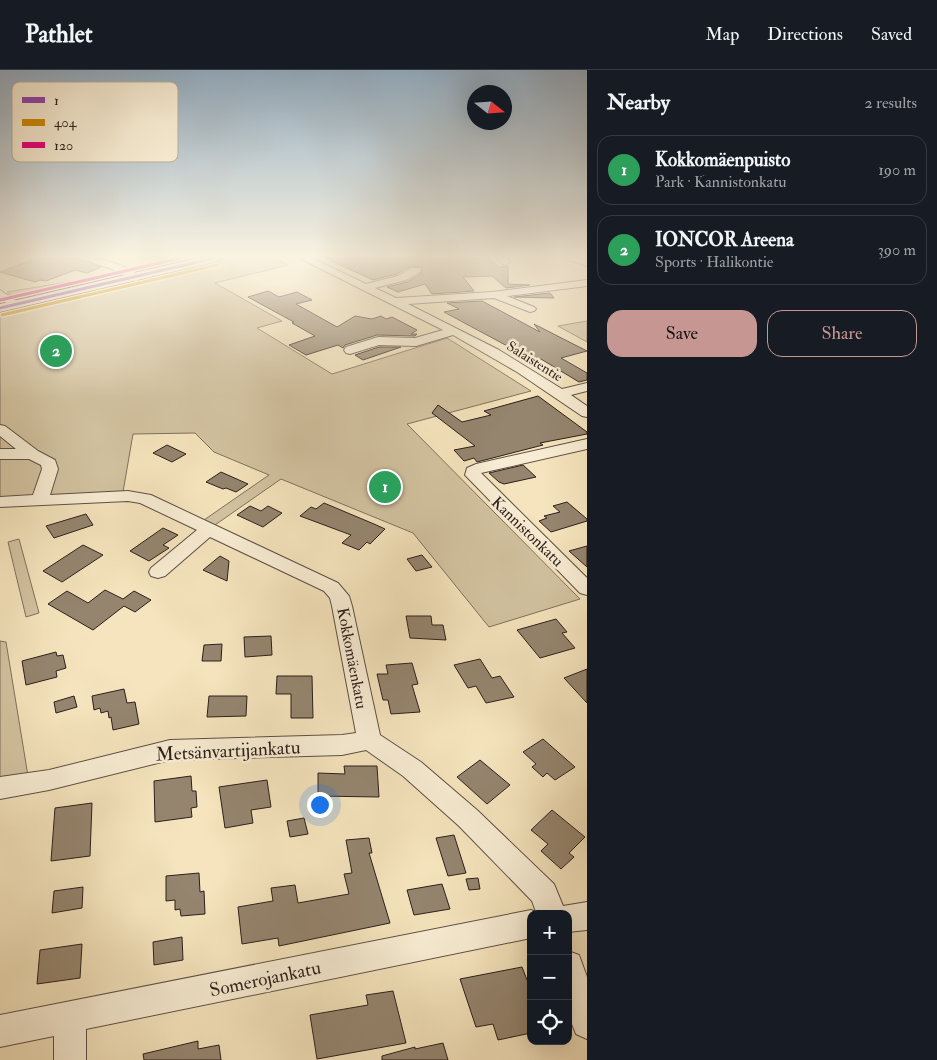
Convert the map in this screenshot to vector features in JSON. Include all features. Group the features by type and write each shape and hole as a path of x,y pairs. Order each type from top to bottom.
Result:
{"main road":[{"path":"0,308 19,304"}],"street":[{"name":"Salaistentie","path":"402,304 454,331 536,378 587,413"},
{"path":"518,304 530,309"},
{"path":"350,350 378,341 416,342 454,331"},
{"path":"559,394 587,387"},
{"path":"0,429 32,454 49,463 50,468 40,500"},
{"name":"Kannistonkatu","path":"587,444 482,467 473,471 474,478 587,589"},
{"path":"0,454 32,454"},
{"name":"Kokkomäenkatu","path":"0,502 137,496 154,502 321,580 339,596 369,740"},
{"path":"158,572 209,529"},
{"path":"369,740 412,769 468,818 544,893 550,910"},
{"name":"Metsänvartijankatu","path":"0,788 49,780 170,750 342,744 369,740"},
{"path":"572,918 587,916"},
{"name":"Somerojankatu","path":"0,1031 527,925"},
{"path":"572,978 587,1023"},
{"path":"70,1018 70,1060"}],"shaded area":[{"path":"26,304 252,304 282,321 257,328 332,374 447,338 531,391 407,424 580,599 489,627 413,533 281,479 215,525 204,520 269,475 214,452 195,433 133,434 123,492 0,497 0,310"},
{"path":"587,321 587,342 558,326"},
{"path":"19,539 39,613 26,617 8,542"},
{"path":"0,641 6,642 28,776 0,780"}],"building":[{"path":"261,304 296,304 337,327 355,316 372,319 381,316 386,319 392,317 417,330 411,334 417,334 415,336 377,335 345,345 343,348 338,345 306,355 289,345 315,336 292,323 294,322"},
{"path":"449,304 488,304 540,332 534,324 587,351 561,358 587,373 587,380 579,382 541,359 537,360 514,347 511,348 444,312 459,309"},
{"path":"379,347 401,347 363,360 355,355"},
{"path":"538,396 587,432 587,434 540,443 543,445 477,462 474,458 464,461 454,450 475,446 432,413 438,405 462,422 491,415 484,411"},
{"path":"167,445 186,454 172,462 153,453"},
{"path":"523,465 536,477 504,484 489,473"},
{"path":"221,472 248,484 236,492 206,482"},
{"path":"567,502 587,521 551,532 539,521 547,518 544,516 560,512 553,506"},
{"path":"324,503 385,529 370,544 367,542 359,550 342,543 351,535 300,516 311,507 316,509"},
{"path":"250,506 261,511 268,506 282,513 263,527 237,515"},
{"path":"86,514 93,525 54,538 46,526"},
{"path":"163,528 178,535 163,545 169,548 149,561 130,551"},
{"path":"83,545 103,555 62,582 43,571"},
{"path":"587,546 587,567 569,551"},
{"path":"422,555 432,567 416,571 407,559"},
{"path":"220,556 229,561 227,581 203,570"},
{"path":"105,590 123,599 134,591 151,600 135,612 124,606 93,630 48,604 67,591 88,603"},
{"path":"406,616 431,616 432,625 443,625 446,640 410,638"},
{"path":"556,619 567,632 562,633 575,648 540,658 517,630"},
{"path":"271,636 272,655 245,657 244,637"},
{"path":"222,644 221,661 202,661 204,645"},
{"path":"56,652 57,656 63,655 66,668 56,671 57,677 26,685 22,661"},
{"path":"480,659 492,678 500,676 514,697 486,703 476,686 468,688 454,665"},
{"path":"412,663 418,684 412,685 420,712 391,714 388,700 383,700 377,674 388,674 386,665"},
{"path":"587,669 587,703 564,678"},
{"path":"277,676 312,676 313,718 291,718 291,694 276,694"},
{"path":"124,689 127,703 135,702 139,724 113,730 108,711 101,713 100,708 94,710 92,696"},
{"path":"74,696 77,707 56,713 54,702"},
{"path":"209,696 247,696 246,716 207,717"},
{"path":"543,739 575,767 555,780 547,773 543,777 532,767 536,764 523,752"},
{"path":"480,760 510,785 487,804 457,777"},
{"path":"344,766 377,766 379,797 318,796 318,773 345,774"},
{"path":"191,776 192,791 196,791 197,807 191,808 192,817 155,822 154,781"},
{"path":"267,780 271,807 251,810 253,823 225,828 219,787"},
{"path":"92,803 90,856 51,861 55,808"},
{"path":"552,810 585,837 569,853 574,857 561,869 541,851 548,844 531,830"},
{"path":"304,818 308,834 290,837 287,821"},
{"path":"454,835 466,873 448,876 436,838"},
{"path":"369,838 372,853 369,853 390,923 279,946 278,938 242,944 238,907 273,901 271,888 295,885 298,903 349,894 344,874 352,873 346,840"},
{"path":"199,873 200,892 204,891 205,914 181,916 180,909 175,910 175,900 166,901 166,876"},
{"path":"478,878 480,889 469,890 466,879"},
{"path":"442,884 450,909 414,915 407,890"},
{"path":"83,887 82,908 52,913 54,891"},
{"path":"182,937 183,960 154,965 153,942"},
{"path":"82,944 80,978 37,984 40,950"},
{"path":"522,967 527,980 527,1034 498,1040 493,1024 476,1027 460,979"},
{"path":"393,991 406,1043 317,1059 310,1015 368,1005 366,995"},
{"path":"198,1041 198,1049 219,1045 221,1060 144,1060 143,1054"},
{"path":"443,1043 448,1060 382,1060 382,1056 415,1047 415,1049"}],"transit line":[{"name":"1","path":"0,308 16,304"},
{"name":"404","path":"2,315 48,304"}],"place":[{"name":"IONCOR Areena","path":"56,351"},
{"name":"Kokkomäenpuisto","path":"385,487"}]}
